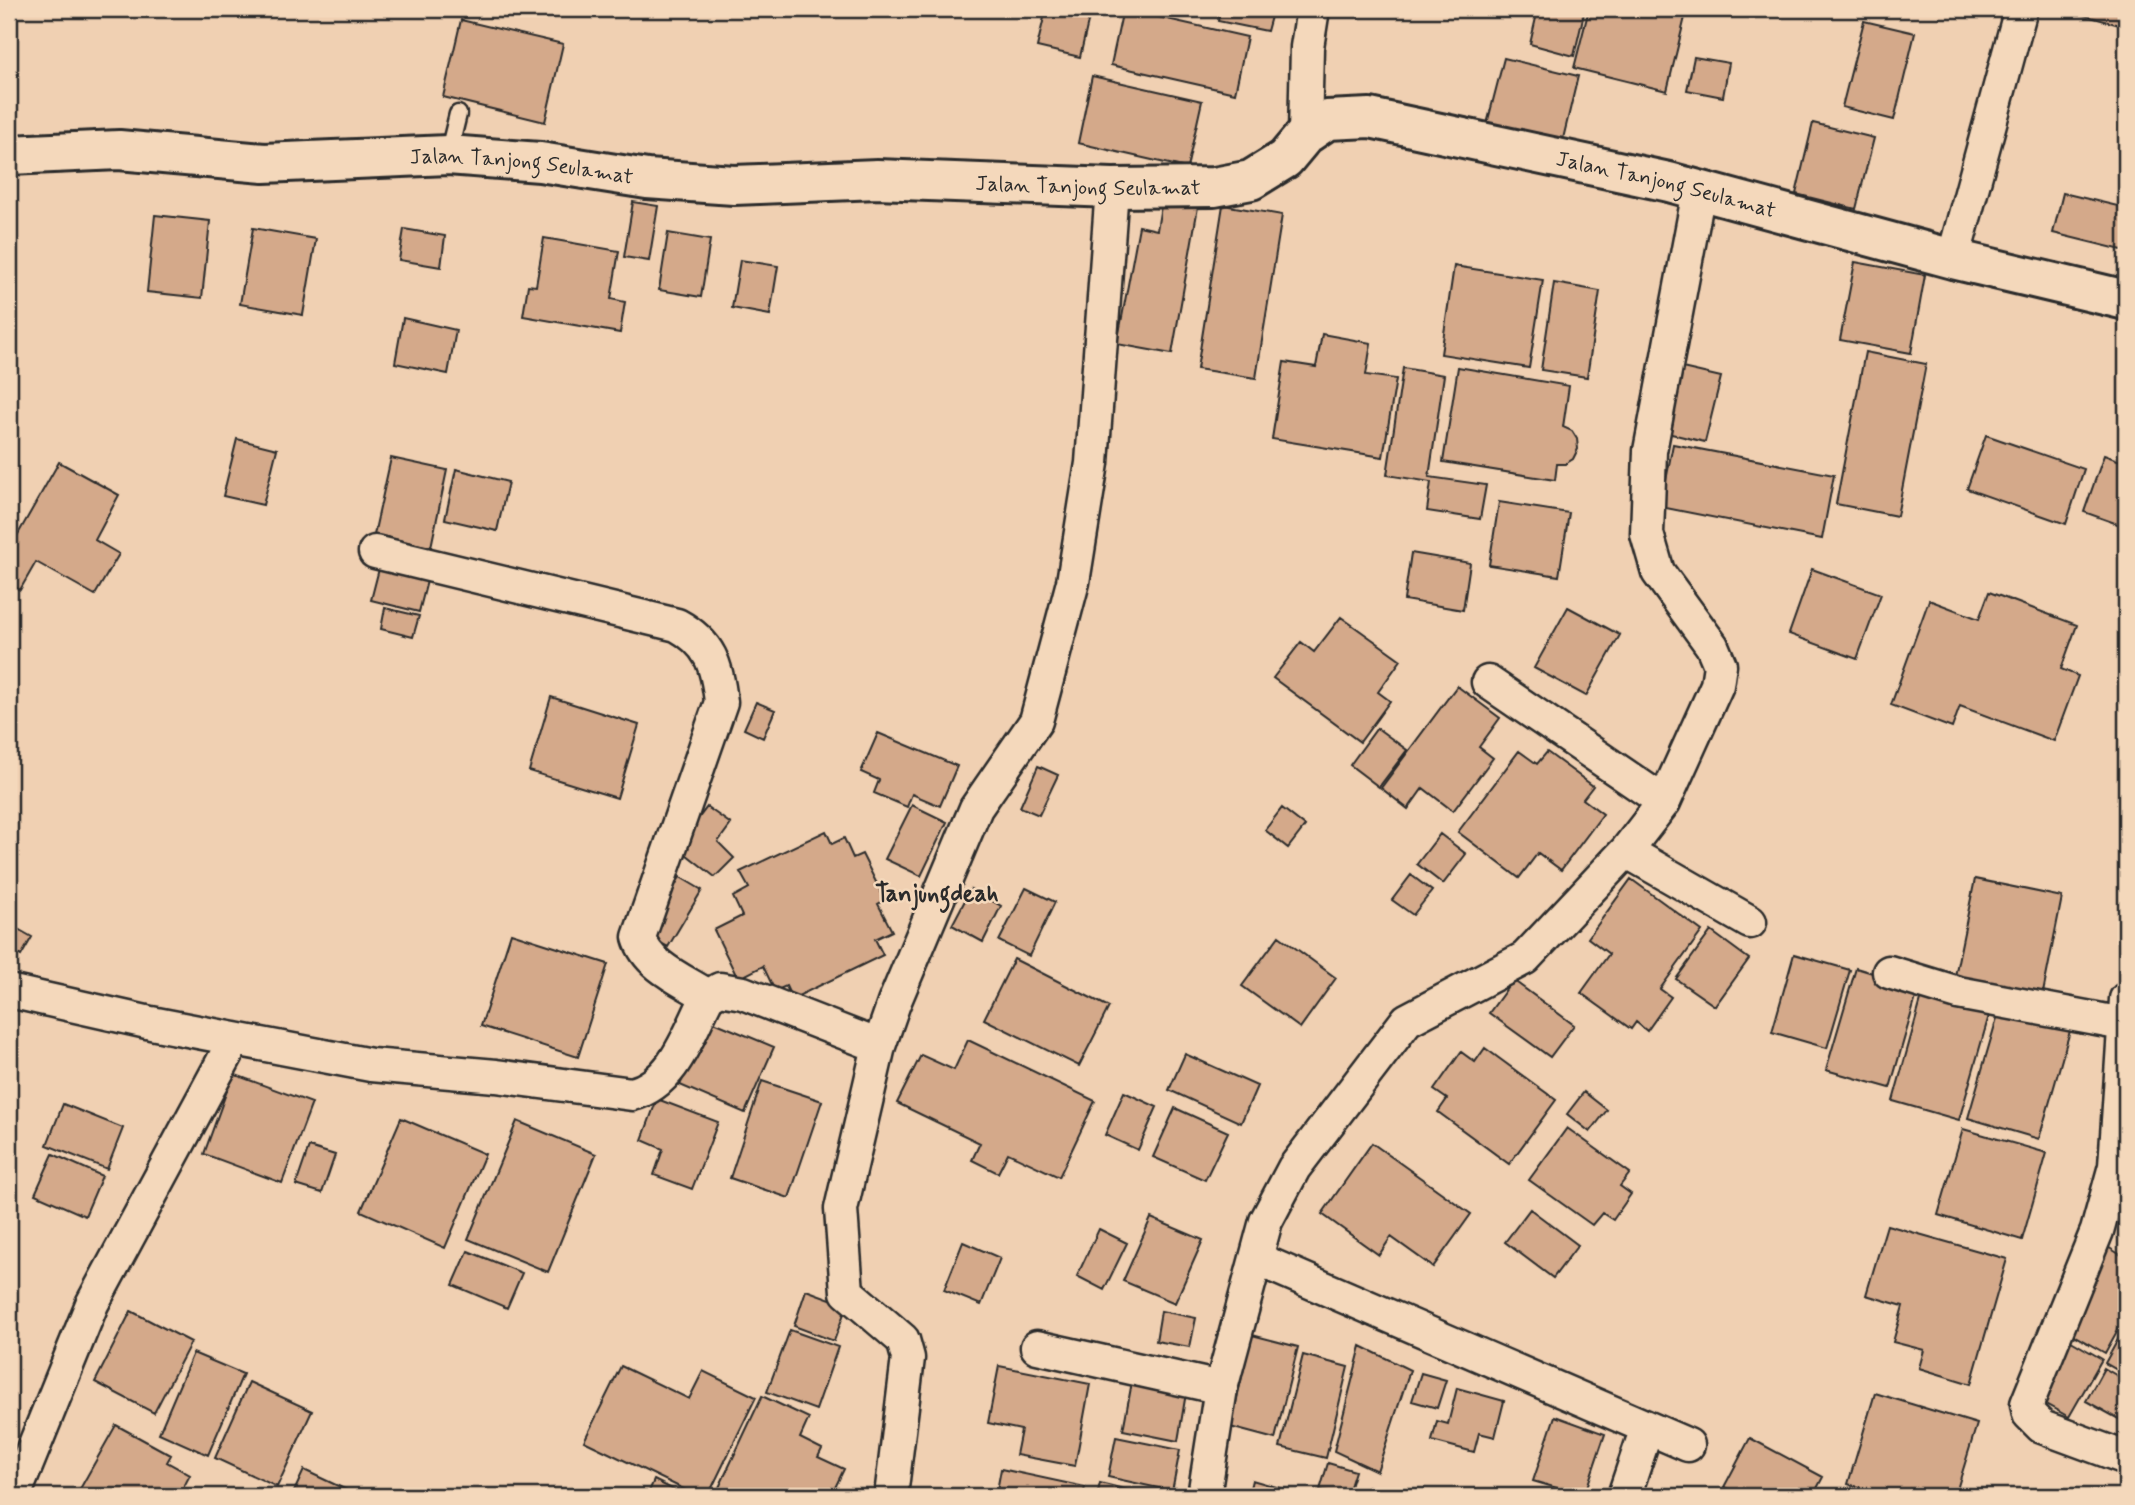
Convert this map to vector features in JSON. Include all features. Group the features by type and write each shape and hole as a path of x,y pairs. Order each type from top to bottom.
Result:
{"street":[{"path":"1305,135 1307,47 1313,9"},
{"path":"1953,259 2021,9"},
{"name":"Jalan Tanjong Seulamat","path":"9,155 119,150 264,163 448,155 540,162 647,179 734,185 877,179 1112,188 1214,187 1251,180 1285,159 1305,135 1335,117 1370,118 1699,191 1953,259 2126,300"},
{"path":"891,1496 908,1358 903,1340 847,1292 841,1209 879,1046 894,1003 971,819 1036,721 1073,582 1092,463 1112,188"},
{"path":"1203,1496 1221,1388 1266,1221 1294,1168 1407,1020 1525,958 1626,851 1664,802 1717,685 1720,665 1693,617 1657,572 1647,534 1650,452 1699,191"},
{"path":"375,552 677,625 697,636 718,675 721,702 639,937 642,950 651,959 708,996"},
{"path":"1488,682 1664,802"},
{"path":"1626,851 1750,922"},
{"path":"1889,972 1958,993 2125,1012 2115,1166 2097,1231 2027,1404 2029,1414 2042,1427 2126,1458"},
{"path":"9,991 370,1065 496,1076 632,1094 651,1089 668,1072 708,996 720,989 743,993 879,1046"},
{"path":"14,1496 92,1304 235,1039"},
{"path":"1256,1259 1688,1445"},
{"path":"1037,1347 1221,1388"},
{"path":"1624,1496 1647,1427"}],"lane":[{"path":"448,155 457,114"}],"building":[{"path":"1046,9 1091,9 1080,57 1037,47"},
{"path":"1123,9 1247,37 1235,93 1111,65"},
{"path":"1168,9 1201,9 1199,16"},
{"path":"1220,9 1273,9 1267,31 1218,21"},
{"path":"1538,9 1585,9 1574,56 1530,44"},
{"path":"1589,9 1687,9 1667,91 1574,68"},
{"path":"1943,9 1974,9 1972,16"},
{"path":"2062,9 2126,9 2126,27"},
{"path":"461,20 563,44 545,122 443,97"},
{"path":"1864,21 1915,33 1894,120 1842,107"},
{"path":"1694,57 1729,63 1723,97 1687,90"},
{"path":"1504,58 1578,76 1562,143 1487,124"},
{"path":"1092,76 1202,101 1187,168 1078,143"},
{"path":"1813,123 1874,138 1856,209 1796,194"},
{"path":"2063,193 2126,208 2126,251 2053,233"},
{"path":"1162,200 1198,207 1172,354 1117,344 1139,226 1157,230"},
{"path":"633,202 658,206 649,261 624,257"},
{"path":"1223,205 1282,215 1256,378 1197,369"},
{"path":"155,215 210,221 202,298 147,292"},
{"path":"253,228 316,239 303,315 240,304"},
{"path":"404,229 445,236 441,267 399,260"},
{"path":"668,233 710,240 701,297 659,290"},
{"path":"544,238 619,251 611,299 625,302 620,333 523,316 528,285 536,286"},
{"path":"740,260 778,266 770,315 732,308"},
{"path":"1855,262 1925,275 1911,353 1840,340"},
{"path":"1454,266 1543,280 1529,368 1441,354"},
{"path":"1554,283 1600,291 1587,377 1541,370"},
{"path":"403,318 456,330 448,374 395,363"},
{"path":"1322,334 1371,343 1366,375 1396,379 1383,457 1272,439 1284,362 1316,367"},
{"path":"1865,352 1926,364 1897,516 1836,504"},
{"path":"1458,367 1569,386 1563,427 1572,431 1577,439 1578,449 1573,459 1565,464 1557,464 1555,480 1443,462"},
{"path":"1678,367 1721,377 1705,442 1663,432"},
{"path":"1403,368 1444,375 1429,477 1486,485 1480,519 1427,511 1431,482 1387,475"},
{"path":"1986,435 2084,469 2066,524 1967,489"},
{"path":"237,439 277,449 263,505 223,496"},
{"path":"1673,444 1834,475 1822,539 1661,507"},
{"path":"2104,455 2126,463 2126,527 2084,512"},
{"path":"391,458 447,470 431,547 374,535"},
{"path":"59,462 119,495 95,540 119,554 95,595 36,562 20,590 9,584 9,550"},
{"path":"456,469 508,482 497,531 445,519"},
{"path":"1499,502 1569,513 1559,576 1489,565"},
{"path":"1411,553 1470,563 1463,610 1404,600"},
{"path":"380,565 428,577 419,612 371,600"},
{"path":"1812,569 1881,594 1857,659 1789,634"},
{"path":"1989,592 2077,625 2061,669 2078,676 2054,741 1960,706 1952,728 1891,705 1929,600 1979,619"},
{"path":"1568,607 1620,635 1586,696 1534,668"},
{"path":"385,608 419,616 413,637 381,629"},
{"path":"1341,617 1401,660 1378,692 1390,701 1360,742 1273,678 1301,642 1314,652"},
{"path":"1457,686 1500,718 1479,747 1493,758 1453,811 1423,788 1408,809 1381,788"},
{"path":"551,697 639,725 617,798 529,771"},
{"path":"756,702 775,710 763,738 744,729"},
{"path":"1377,728 1407,750 1379,787 1350,765"},
{"path":"878,733 957,766 940,806 912,794 907,807 874,793 879,780 861,772"},
{"path":"1519,751 1537,764 1547,752 1593,786 1583,799 1603,814 1561,870 1538,853 1519,878 1458,832"},
{"path":"1038,766 1058,775 1039,815 1020,807"},
{"path":"912,805 947,822 921,876 885,859"},
{"path":"707,807 731,824 718,842 734,858 715,877 677,847"},
{"path":"1282,808 1305,826 1288,848 1265,830"},
{"path":"826,831 832,844 844,838 853,858 862,854 885,900 878,904 892,931 875,939 883,955 792,999 786,986 775,991 763,966 738,979 714,930 742,916 733,897 749,888 740,872"},
{"path":"1440,834 1466,854 1443,884 1417,864"},
{"path":"1411,875 1432,891 1413,915 1392,900"},
{"path":"680,877 702,890 668,947 646,935"},
{"path":"1631,879 1702,931 1660,989 1671,997 1647,1031 1636,1022 1631,1029 1581,993 1609,954 1588,938"},
{"path":"1975,879 2062,897 2042,998 1954,981"},
{"path":"1026,888 1055,902 1029,956 999,941"},
{"path":"971,889 1001,906 983,942 952,925"},
{"path":"9,924 32,937 21,956 9,948"},
{"path":"1711,931 1749,959 1715,1006 1676,979"},
{"path":"511,933 608,964 578,1057 481,1026"},
{"path":"1279,936 1336,978 1300,1028 1242,986"},
{"path":"1794,954 1850,970 1827,1048 1772,1032"},
{"path":"1014,959 1109,1007 1079,1066 984,1019"},
{"path":"1856,968 1919,987 1890,1088 1826,1070"},
{"path":"1513,980 1574,1025 1550,1057 1489,1013"},
{"path":"1923,993 1990,1012 1959,1120 1893,1101"},
{"path":"1999,1011 2070,1031 2039,1139 1968,1118"},
{"path":"709,1020 774,1047 745,1113 680,1085"},
{"path":"968,1040 1095,1101 1059,1177 1008,1153 998,1173 972,1160 980,1143 897,1103 921,1055 954,1070"},
{"path":"1485,1048 1556,1100 1509,1164 1438,1112 1447,1099 1434,1090 1461,1052 1475,1062"},
{"path":"1185,1054 1257,1086 1241,1123 1169,1090"},
{"path":"233,1074 312,1103 282,1183 204,1154"},
{"path":"762,1081 822,1101 789,1198 730,1178"},
{"path":"1124,1092 1157,1107 1138,1150 1105,1135"},
{"path":"1584,1092 1607,1110 1590,1132 1567,1114"},
{"path":"657,1099 718,1122 692,1189 654,1175 663,1149 642,1140"},
{"path":"63,1104 123,1128 107,1169 47,1145"},
{"path":"1175,1108 1228,1132 1205,1180 1153,1157"},
{"path":"401,1118 485,1154 445,1248 361,1211"},
{"path":"517,1121 596,1154 548,1272 468,1239"},
{"path":"1567,1128 1630,1173 1620,1186 1631,1194 1613,1220 1602,1213 1592,1225 1529,1180"},
{"path":"1963,1129 2047,1153 2022,1240 1938,1215"},
{"path":"1372,1143 1471,1214 1433,1267 1391,1237 1379,1255 1322,1214"},
{"path":"309,1147 335,1155 322,1193 296,1185"},
{"path":"53,1154 102,1176 85,1216 35,1194"},
{"path":"1530,1209 1578,1245 1553,1278 1505,1242"},
{"path":"1151,1218 1203,1240 1175,1303 1123,1281"},
{"path":"1887,1225 2007,1259 1971,1384 1919,1368 1924,1350 1893,1342 1903,1306 1866,1295"},
{"path":"1099,1229 1127,1243 1104,1290 1077,1276"},
{"path":"963,1242 1000,1258 981,1305 944,1290"},
{"path":"2106,1246 2126,1258 2126,1315 2105,1353 2061,1328"},
{"path":"468,1251 522,1273 507,1308 453,1285"},
{"path":"806,1290 847,1305 834,1341 794,1326"},
{"path":"131,1311 191,1342 154,1413 95,1382"},
{"path":"1161,1311 1196,1318 1190,1347 1156,1341"},
{"path":"2126,1325 2126,1375 2105,1363"},
{"path":"790,1330 838,1347 816,1410 767,1392"},
{"path":"1252,1335 1298,1347 1275,1439 1230,1427"},
{"path":"2066,1338 2102,1359 2069,1417 2033,1397"},
{"path":"1361,1346 1410,1370 1377,1471 1334,1451"},
{"path":"193,1353 243,1374 208,1455 159,1433"},
{"path":"1303,1355 1348,1367 1326,1458 1280,1447"},
{"path":"621,1366 689,1399 703,1371 756,1397 708,1496 698,1496 584,1441"},
{"path":"999,1366 1090,1384 1075,1466 1016,1455 1021,1430 988,1423"},
{"path":"2104,1368 2126,1381 2126,1423 2086,1401"},
{"path":"1421,1373 1446,1380 1437,1408 1412,1401"},
{"path":"249,1382 312,1411 277,1487 215,1458"},
{"path":"1132,1382 1186,1393 1178,1441 1123,1430"},
{"path":"1457,1388 1504,1401 1495,1437 1479,1433 1474,1452 1432,1441 1437,1421 1448,1424"},
{"path":"1875,1393 1977,1424 1955,1496 1935,1496 1910,1489 1908,1496 1890,1496 1848,1484"},
{"path":"762,1396 809,1418 800,1438 822,1449 818,1457 844,1469 831,1496 715,1496"},
{"path":"1555,1416 1605,1434 1584,1496 1533,1481"},
{"path":"116,1425 171,1455 167,1462 190,1475 179,1496 76,1496"},
{"path":"1116,1437 1180,1450 1172,1491 1108,1477"},
{"path":"1750,1438 1823,1477 1813,1496 1742,1496 1724,1487"},
{"path":"1328,1463 1355,1471 1347,1496 1320,1490"},
{"path":"1001,1469 1085,1487 1083,1496 996,1496"},
{"path":"304,1470 351,1492 349,1496 292,1496"},
{"path":"654,1480 678,1492 676,1496 647,1496"},
{"path":"1252,1480 1304,1495 1304,1496 1248,1496"},
{"path":"1100,1483 1152,1496 1097,1496"},
{"path":"1368,1486 1399,1494 1365,1496"}],"district":[{"name":"Tanjungdeah","path":"937,893"}]}
